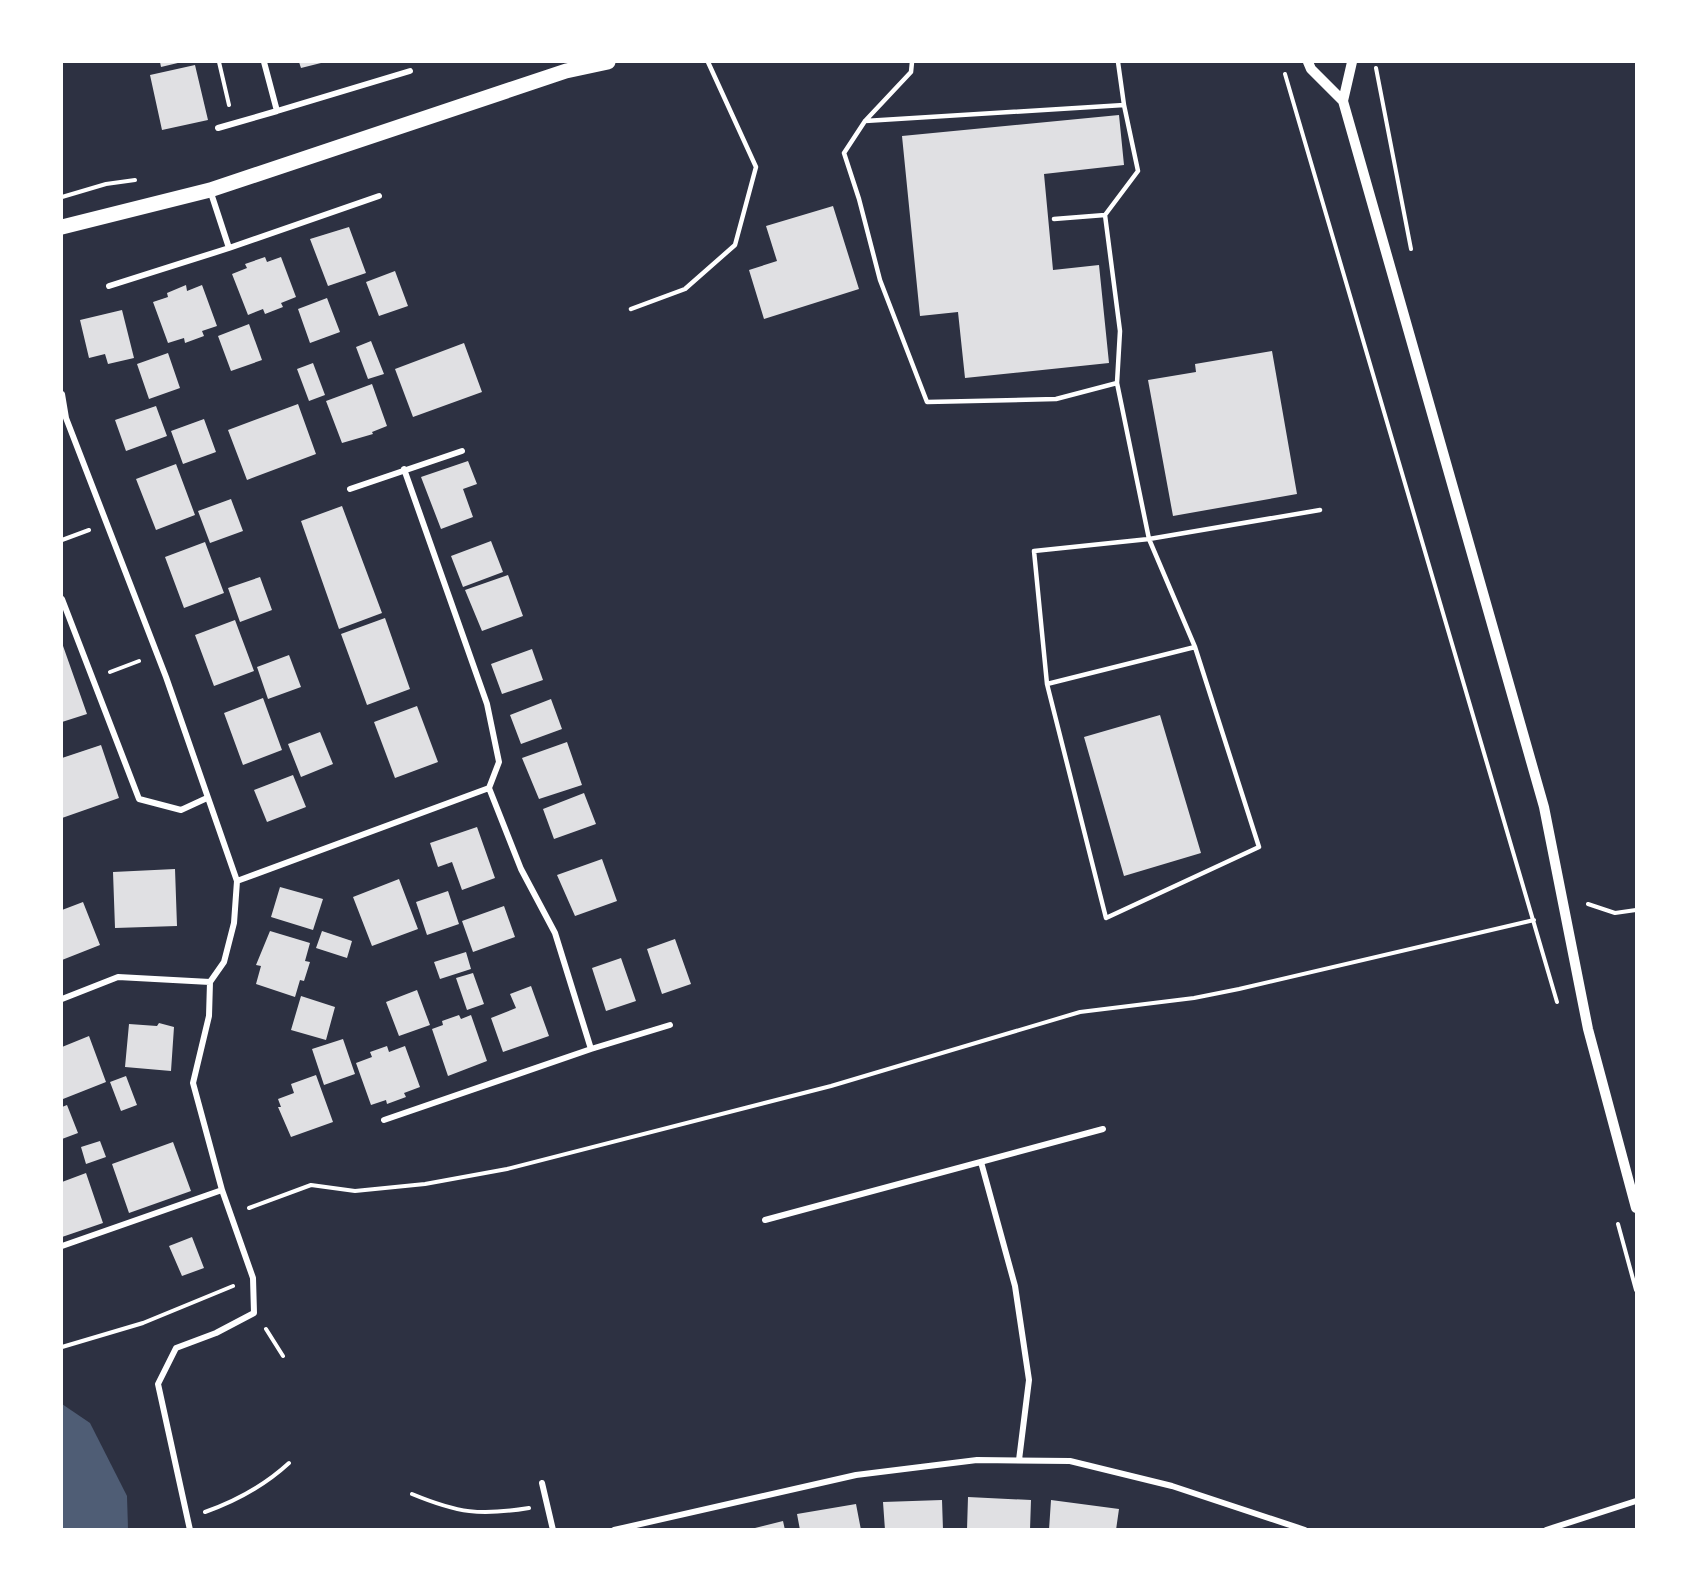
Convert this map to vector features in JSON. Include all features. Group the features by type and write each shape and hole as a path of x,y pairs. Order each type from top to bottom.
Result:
{"main road":[{"path":"62,227 210,190 564,66 608,62"}],"street":[{"path":"264,62 277,111"},
{"path":"1308,62 1311,69 1343,101"},
{"path":"1352,62 1343,101 1544,807 1588,1029 1636,1208"},
{"path":"218,128 410,71"},
{"path":"210,190 229,248"},
{"path":"109,286 229,248 379,196"},
{"path":"62,394 63,409 157,655 237,881 234,923 224,962 210,982 208,1016 193,1083 222,1190 233,1214 253,1278 254,1313 216,1333 176,1348 158,1384 190,1530"},
{"path":"350,489 462,451"},
{"path":"404,469 487,704 499,762 489,788 521,869 555,933 591,1049"},
{"path":"62,599 139,800 181,810 207,798"},
{"path":"237,881 489,788"},
{"path":"62,999 118,976 210,982"},
{"path":"384,1120 591,1049 670,1025"},
{"path":"765,1220 1103,1129"},
{"path":"981,1162 1015,1286 1029,1380 1019,1460"},
{"path":"62,1246 222,1190"},
{"path":"614,1530 856,1475 977,1460 1070,1461 1172,1486 1305,1530"},
{"path":"542,1484 553,1530"},
{"path":"1546,1530 1636,1500"}],"lane":[{"path":"631,309 685,289 735,245 756,167 708,62"},
{"path":"912,62 911,72 866,121 844,153 859,199 880,280 927,402 1056,399 1117,383"},
{"path":"1118,62 1124,105 1138,171 1106,215 1120,331 1117,383 1149,540 1195,647 1259,847 1106,918 1047,684 1034,550 1149,540 1320,510"},
{"path":"866,121 1124,105"},
{"path":"1054,219 1106,215"},
{"path":"1047,684 1195,647"}],"path":[{"path":"219,62 234,123"},
{"path":"233,1214 311,1185 355,1191 425,1184 507,1169 831,1086 1080,1012 1194,998 1239,989 1534,920 1285,73"},
{"path":"62,540 107,523"},
{"path":"92,678 157,655"},
{"path":"1588,904 1615,913 1636,910"},
{"path":"62,1347 143,1323 253,1278"},
{"path":"254,1313 283,1356"},
{"path":"188,1519 233,1502 267,1482 289,1463"},
{"path":"412,1494 461,1512 484,1514 547,1505"}],"water":[{"path":"62,1404 90,1423 127,1496 128,1529 62,1529"}],"building":[{"path":"160,62 182,62 161,67"},
{"path":"299,62 325,62 301,68"},
{"path":"195,65 208,120 162,130 150,75"},
{"path":"1119,115 1124,165 1044,174 1053,270 1099,265 1109,363 965,378 958,312 920,316 902,136"},
{"path":"833,206 859,289 764,319 749,270 777,261 766,226"},
{"path":"349,227 366,273 328,286 310,239"},
{"path":"265,257 267,262 281,257 296,297 281,303 283,307 265,314 263,309 248,315 232,274 247,268 245,264"},
{"path":"395,271 408,306 379,316 366,282"},
{"path":"186,285 187,291 202,285 217,326 202,331 204,336 185,343 184,338 168,343 153,302 168,297 167,293"},
{"path":"327,298 340,332 310,343 298,309"},
{"path":"122,310 134,358 108,364 105,354 89,358 80,320"},
{"path":"249,324 262,360 231,371 218,336"},
{"path":"371,341 384,374 368,379 356,347"},
{"path":"464,343 482,392 413,417 395,369"},
{"path":"1272,351 1297,494 1173,516 1148,380 1196,372 1195,364"},
{"path":"168,353 180,388 149,399 137,364"},
{"path":"313,363 325,395 309,401 297,369"},
{"path":"372,384 387,426 372,432 373,434 342,443 326,401"},
{"path":"298,404 316,454 247,480 228,430"},
{"path":"156,406 167,436 126,451 115,420"},
{"path":"204,419 216,452 183,464 171,431"},
{"path":"468,461 477,484 463,489 473,517 441,529 421,477"},
{"path":"176,464 195,515 156,530 136,479"},
{"path":"231,499 243,531 210,543 198,511"},
{"path":"342,506 382,613 339,629 301,521"},
{"path":"491,541 503,572 463,587 451,556"},
{"path":"205,542 224,593 184,608 165,557"},
{"path":"508,575 523,616 482,631 465,590"},
{"path":"260,577 272,610 240,622 228,588"},
{"path":"385,618 410,689 367,705 341,634"},
{"path":"235,620 254,671 214,686 195,635"},
{"path":"62,643 87,714 62,722"},
{"path":"532,649 543,680 502,694 491,664"},
{"path":"289,655 301,687 268,699 257,667"},
{"path":"263,698 282,750 243,765 224,713"},
{"path":"551,699 562,729 521,744 510,715"},
{"path":"417,706 438,762 395,778 374,722"},
{"path":"1160,715 1201,853 1124,876 1084,737"},
{"path":"320,732 333,764 301,777 288,744"},
{"path":"567,742 582,785 539,799 522,758"},
{"path":"101,745 119,798 62,818 62,758"},
{"path":"293,775 306,807 267,822 254,790"},
{"path":"584,793 596,824 554,839 543,809"},
{"path":"477,827 495,878 462,890 452,862 438,867 430,843"},
{"path":"602,859 617,901 575,916 557,875"},
{"path":"175,869 177,926 115,928 113,872"},
{"path":"399,879 418,929 372,946 353,897"},
{"path":"280,887 323,899 313,930 271,917"},
{"path":"448,891 459,924 427,935 416,902"},
{"path":"83,902 100,945 62,960 62,910"},
{"path":"504,906 515,937 473,952 462,921"},
{"path":"270,931 310,943 305,961 310,962 304,981 300,980 295,997 256,984 261,966 256,965"},
{"path":"322,931 352,941 347,958 316,948"},
{"path":"675,939 691,984 662,994 647,949"},
{"path":"466,952 471,969 440,979 434,962"},
{"path":"621,958 636,1001 606,1011 592,968"},
{"path":"473,973 484,1004 467,1010 456,978"},
{"path":"531,986 549,1036 503,1052 491,1018 516,1008 510,994"},
{"path":"417,990 430,1025 399,1036 386,1002"},
{"path":"301,996 335,1007 326,1040 291,1030"},
{"path":"459,1015 461,1019 471,1015 487,1061 448,1076 432,1029 443,1025 442,1021"},
{"path":"159,1023 174,1027 171,1071 125,1067 129,1024 157,1026"},
{"path":"89,1036 106,1082 63,1099 62,1047"},
{"path":"343,1039 355,1074 324,1085 312,1049"},
{"path":"387,1046 389,1052 405,1046 420,1087 404,1093 406,1097 387,1104 386,1100 371,1105 356,1063 372,1057 370,1052"},
{"path":"316,1075 333,1122 291,1137 278,1107 281,1107 278,1099 294,1093 291,1084"},
{"path":"126,1076 137,1105 121,1111 110,1082"},
{"path":"67,1105 78,1133 62,1139 62,1107"},
{"path":"100,1141 106,1157 86,1164 81,1147"},
{"path":"173,1142 191,1191 129,1213 112,1164"},
{"path":"86,1173 103,1223 62,1237 62,1182"},
{"path":"192,1237 204,1268 182,1276 169,1246"},
{"path":"968,1497 1031,1500 1030,1530 967,1530"},
{"path":"942,1500 943,1530 885,1530 883,1502"},
{"path":"1051,1500 1119,1509 1116,1530 1049,1530"},
{"path":"856,1504 861,1530 800,1530 797,1514"},
{"path":"783,1521 785,1530 751,1530 751,1529"}]}
